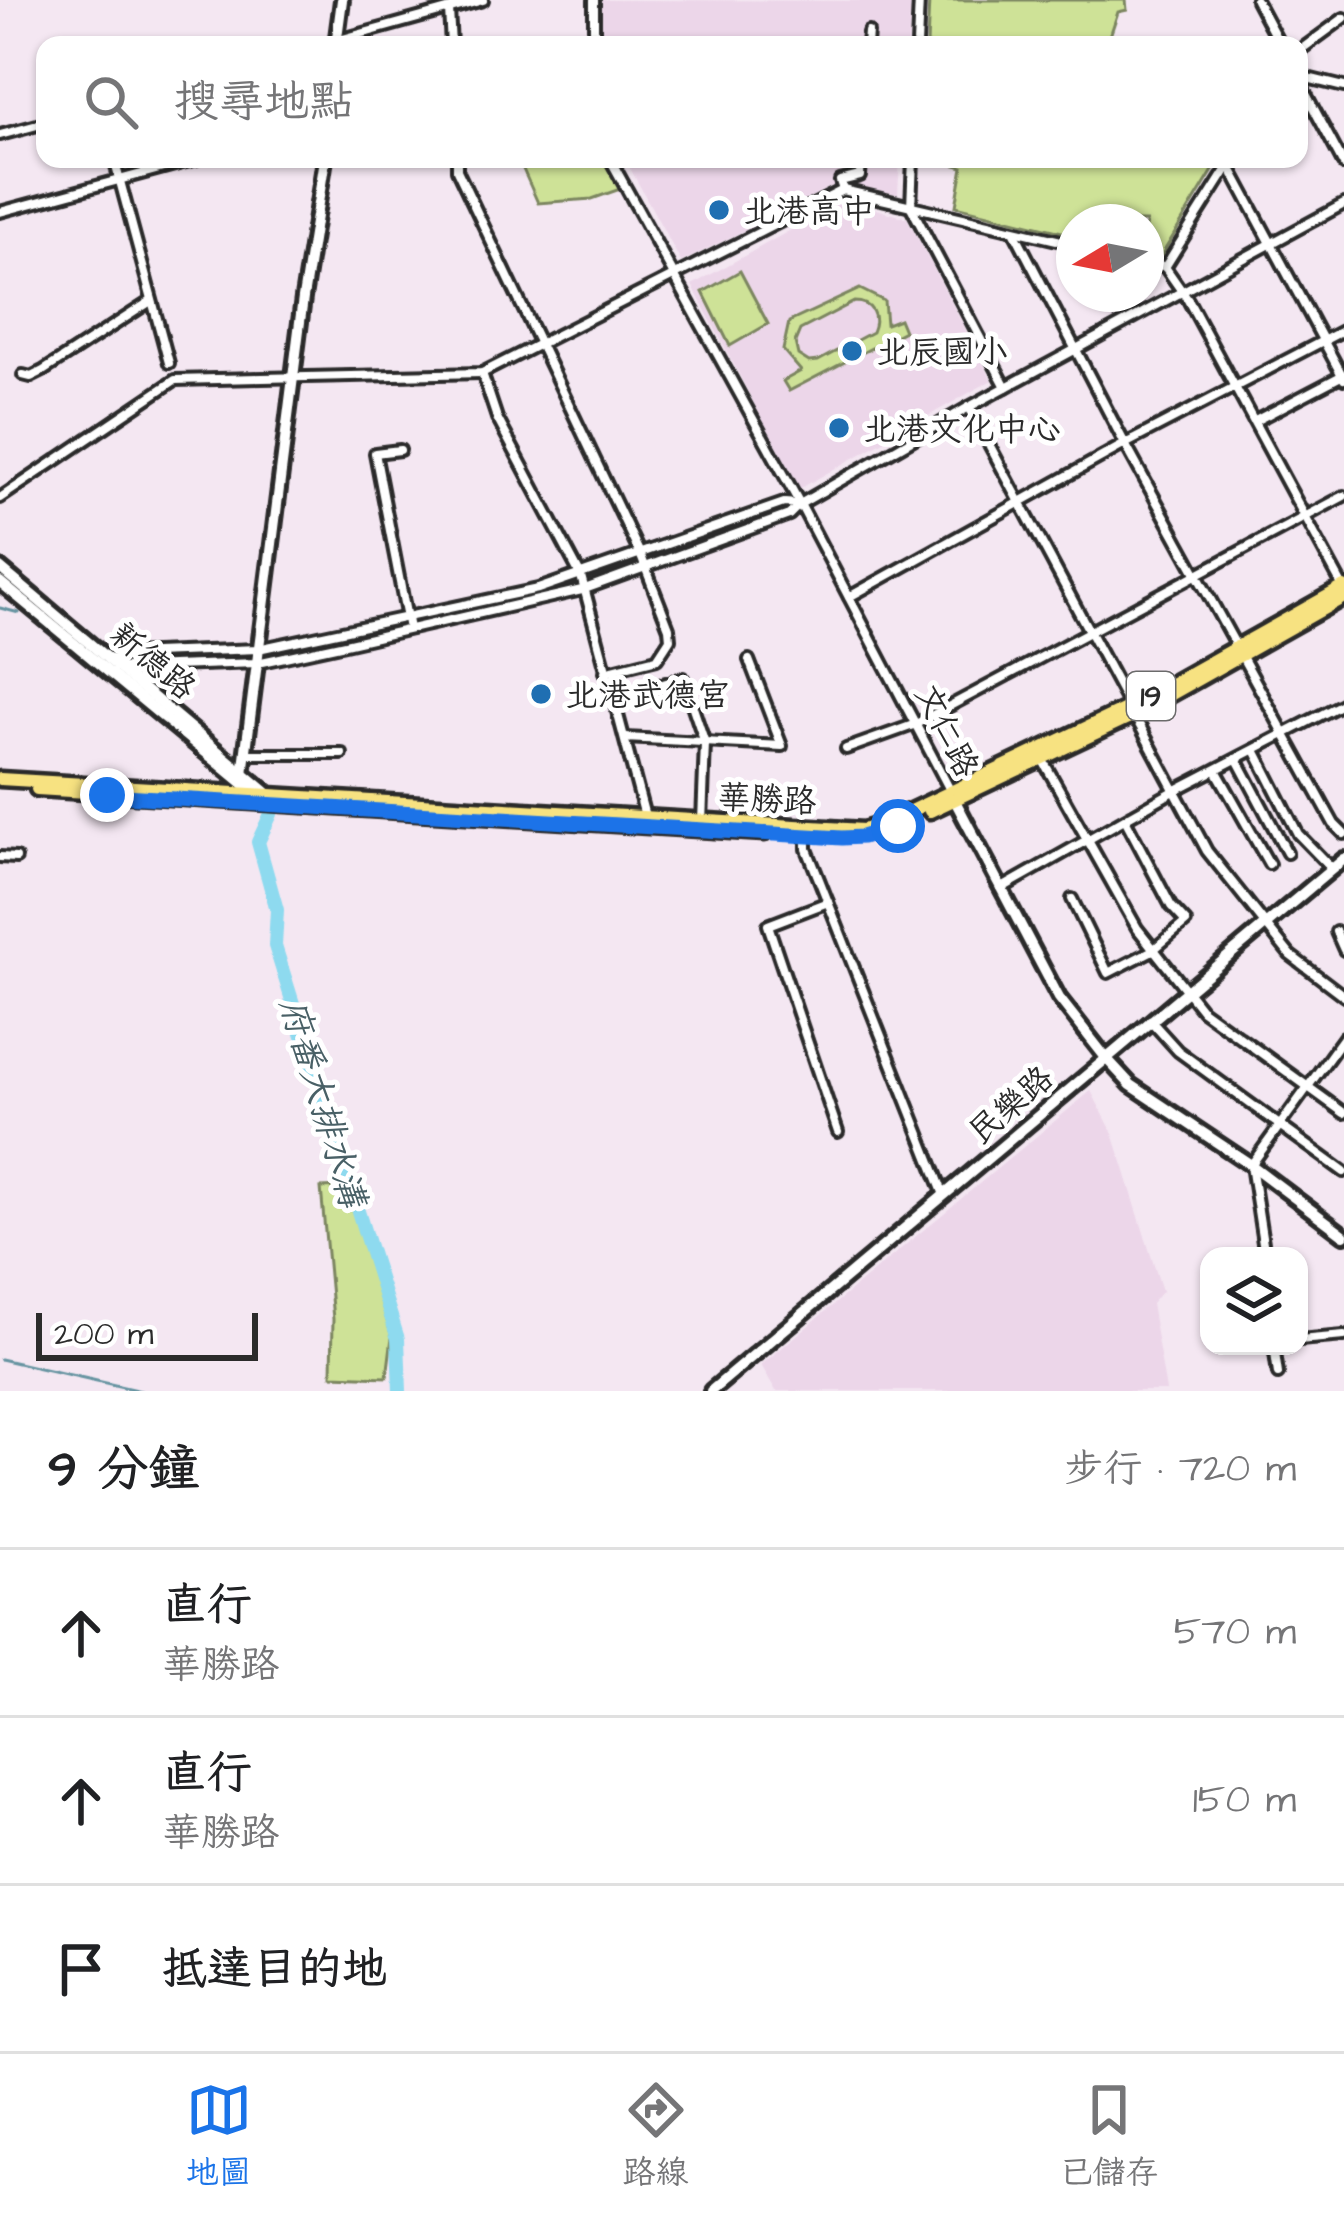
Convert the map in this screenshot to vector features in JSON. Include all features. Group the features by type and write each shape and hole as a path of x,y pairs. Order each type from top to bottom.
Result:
{"main road":[{"path":"337,36 342,0"},
{"path":"244,788 256,663 324,168"},
{"name":"新德路","path":"0,568 244,788 272,799"},
{"name":"新德路","path":"0,582 108,663 124,668 244,788"},
{"name":"華勝路","path":"272,799 646,824 863,830 952,796 1132,711 1344,590"},
{"name":"19","path":"0,782 244,788 272,799"},
{"name":"文仁路","path":"952,796 1059,998 1106,1058 1131,1085 1344,1235"},
{"name":"華勝路","path":"646,824 702,822 806,831"},
{"name":"民樂路","path":"711,1391 1344,859"}],"street":[{"path":"360,36 483,0"},
{"path":"594,0 594,36"},
{"path":"917,36 919,0"},
{"path":"1256,0 1275,36"},
{"path":"449,10 450,36"},
{"path":"1308,44 1344,18"},
{"path":"868,32 868,36"},
{"path":"1308,80 1344,87"},
{"path":"1308,96 1344,166"},
{"path":"0,135 36,125"},
{"path":"116,168 169,363"},
{"path":"0,212 160,168"},
{"path":"458,168 643,562 669,628 670,639 657,658 605,672"},
{"name":"文仁路","path":"615,168 800,504 952,796"},
{"path":"842,190 840,181 860,176 860,168"},
{"path":"913,168 911,207 1006,387"},
{"path":"1227,168 1165,267 1183,291 1344,590"},
{"path":"1234,168 1343,376 1255,421"},
{"path":"0,498 175,380 482,373 842,190 1056,240"},
{"path":"124,668 256,663 582,590 784,503 800,504 969,406 1344,204"},
{"path":"1013,230 1125,444 1334,824 1344,834"},
{"path":"23,375 43,371 151,301"},
{"path":"848,597 1125,444 1344,331"},
{"path":"482,373 497,418 581,576 646,824"},
{"path":"969,406 1207,851 1291,955 1344,996"},
{"path":"400,450 375,453 410,629"},
{"path":"846,749 916,724 1344,496"},
{"path":"108,663 258,649 538,590 643,562"},
{"path":"625,737 782,746 749,660"},
{"path":"649,688 683,678 705,742 702,822"},
{"path":"1001,888 1344,703"},
{"path":"1256,750 1298,834 1332,869"},
{"path":"246,754 342,754"},
{"path":"1040,755 1119,898 1185,991 1213,1022 1344,1113"},
{"path":"1237,759 1288,853"},
{"path":"1216,770 1269,864"},
{"path":"1072,898 1108,973 1153,950 1186,922 1172,907 1125,819"},
{"path":"806,831 828,902 945,1196"},
{"path":"0,857 16,857"},
{"path":"828,902 767,925 838,1132"},
{"path":"1336,932 1344,950"},
{"path":"1150,1020 1178,1051 1344,1172"},
{"path":"1263,1247 1251,1166 1344,1037"},
{"path":"1308,1339 1344,1336"},
{"path":"1275,1355 1278,1374"}],"shaded area":[{"path":"600,0 911,1 909,36 602,36"},
{"name":"北港高中","path":"630,168 899,168 898,194 838,183 681,262"},
{"name":"北辰國小","path":"845,200 907,218 992,380 799,489 692,285"},
{"path":"1091,1091 1113,1133 1162,1291 1151,1304 1166,1391 776,1391 761,1365"}],"green space":[{"path":"929,0 1126,0 1127,10 1118,12 1110,36 927,36"},
{"path":"522,168 615,168 626,187 592,199 538,203"},
{"path":"963,168 1215,168 1164,251 1164,204 1056,204 1056,231 956,206"},
{"path":"740,271 768,324 730,346 703,292"},
{"path":"860,289 884,301 886,324 899,319 904,331 789,391 783,381 801,371 783,350 789,322","holes":["854,302 872,311 872,332 818,361 798,355 795,342 800,330"]},
{"path":"346,1187 392,1337 387,1377 332,1375 333,1319 321,1188"}],"waterway":[{"path":"0,608 19,613"},
{"name":"府番大排水溝","path":"271,814 258,842 277,910 275,946 398,1339 400,1391"},
{"path":"0,1359 141,1391"}],"place":[{"name":"北港高中","path":"719,210"},
{"name":"北辰國小","path":"852,351"},
{"name":"北港文化中心","path":"839,428"},
{"name":"北港武德宮","path":"541,694"}],"route":[{"path":"107,795 842,838 898,826"}]}
